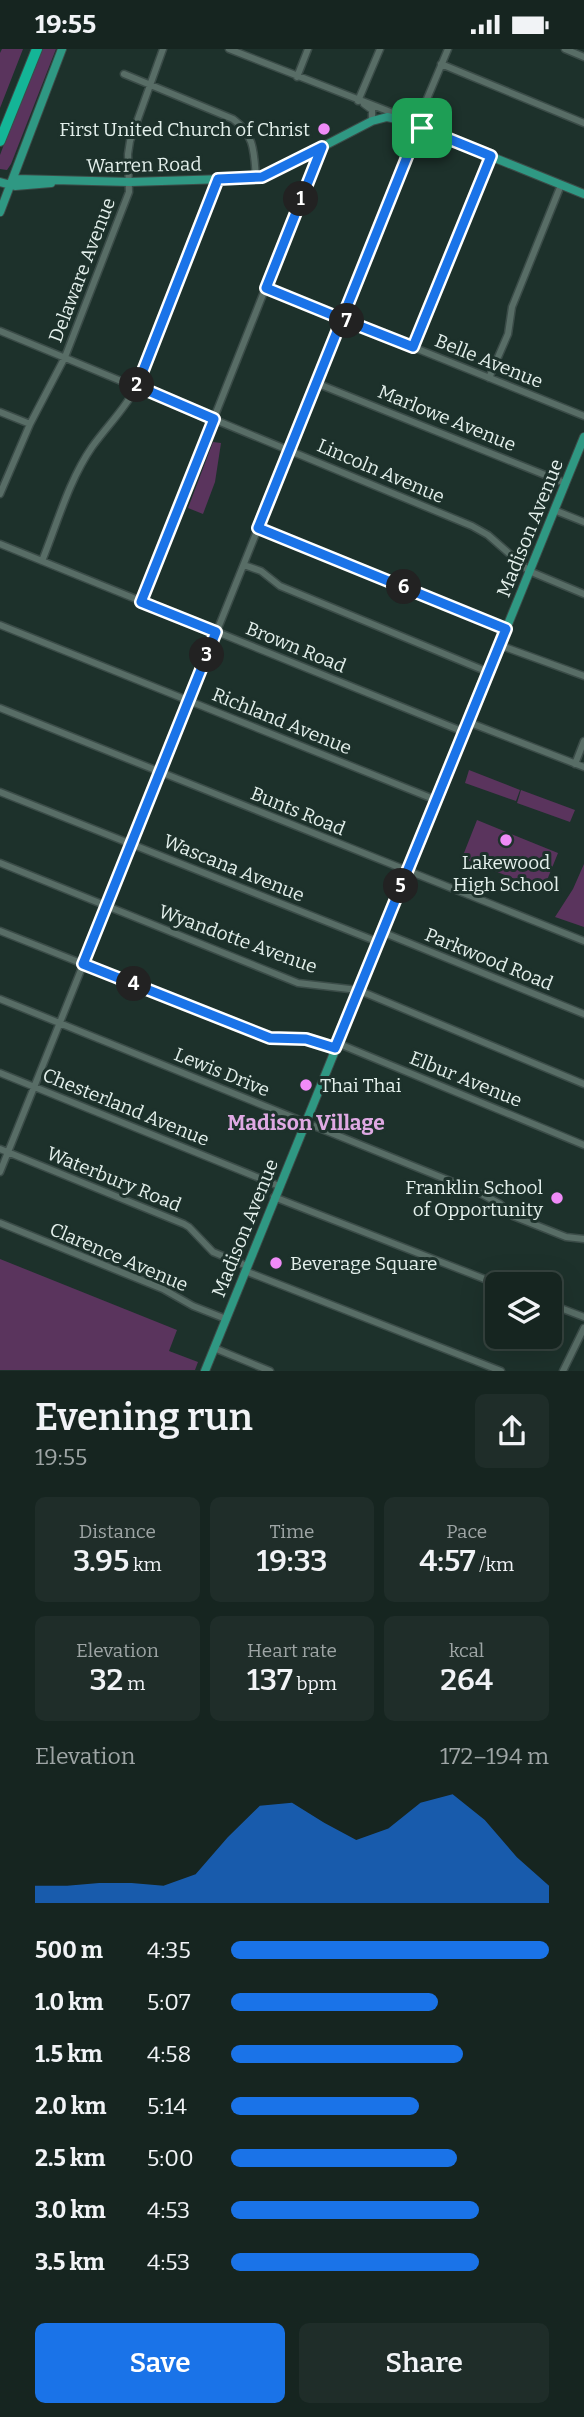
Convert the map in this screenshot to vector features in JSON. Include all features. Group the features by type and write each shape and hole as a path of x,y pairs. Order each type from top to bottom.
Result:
{"highway":[{"path":"0,142 37,49"}],"main road":[{"path":"0,212 5,183 61,49"},
{"name":"Warren Road","path":"5,183 16,179 130,183 256,179 372,121 387,117 417,126 584,194"},
{"name":"Madison Avenue","path":"205,1370 584,437"}],"street":[{"name":"Delaware Avenue","path":"0,494 2,484 30,424 65,357 129,192 130,141 163,49"},
{"path":"231,49 296,77 393,113 401,120"},
{"path":"296,77 308,49"},
{"path":"360,102 380,49"},
{"path":"0,1172 448,49"},
{"path":"565,49 584,57"},
{"path":"441,64 584,123"},
{"path":"124,74 233,119 245,128 252,141 256,179"},
{"path":"360,102 372,110 372,121"},
{"path":"141,602 322,147"},
{"path":"413,347 491,156"},
{"path":"42,561 77,474 91,448 124,409 137,386 218,179"},
{"path":"489,378 508,334 512,307 561,185"},
{"name":"Belle Avenue","path":"266,288 584,416"},
{"name":"Lincoln Avenue","path":"0,331 472,526 488,535 529,571 584,594"},
{"name":"Marlowe Avenue","path":"316,383 565,484"},
{"path":"0,412 30,424"},
{"path":"554,510 584,522"},
{"path":"258,528 506,629"},
{"name":"Brown Road","path":"0,544 464,732"},
{"path":"244,565 261,571 280,586 488,672"},
{"name":"Richland Avenue","path":"0,625 436,800"},
{"path":"499,645 584,676"},
{"name":"Bunts Road","path":"0,708 584,941"},
{"path":"468,722 584,767"},
{"path":"575,764 584,741"},
{"name":"Wascana Avenue","path":"0,792 378,942"},
{"name":"Wyandotte Avenue","path":"0,863 298,983 358,990 584,1084"},
{"name":"Elbur Avenue","path":"0,931 270,1038 306,1039 336,1045 584,1145"},
{"name":"Parkwood Road","path":"382,932 584,1014"},
{"name":"Lewis Drive","path":"0,999 480,1193 500,1204 513,1216 566,1237 584,1239"},
{"name":"Chesterland Avenue","path":"0,1073 279,1186"},
{"name":"Waterbury Road","path":"0,1149 190,1227 213,1252 246,1268 501,1370"},
{"path":"274,1197 485,1279"},
{"name":"Clarence Avenue","path":"0,1223 163,1289 193,1306 226,1319"},
{"path":"562,1309 584,1317"},
{"path":"563,1370 584,1328"},
{"path":"214,1348 271,1370"}],"shaded area":[{"path":"2,49 23,49 0,108 0,53"},
{"path":"40,49 56,49 11,164 7,170 0,169 0,155"},
{"path":"213,442 221,443 215,482 203,514 188,508"},
{"path":"469,770 520,790 516,801 465,783"},
{"path":"521,790 575,810 570,822 517,803"},
{"path":"477,820 558,853 543,890 462,858"},
{"path":"584,864 584,927 555,917 573,889"},
{"path":"0,1259 177,1330 169,1351 198,1362 195,1370 0,1370"}],"place":[{"name":"First United Church of Christ","path":"324,129"},
{"name":"Lakewood High School","path":"506,840"},
{"name":"Thai Thai","path":"306,1085"},
{"name":"Franklin School of Opportunity","path":"557,1198"},
{"name":"Beverage Square","path":"276,1263"}],"district":[{"name":"Madison Village","path":"306,1123"}],"route":[{"path":"422,128 419,127 342,319 266,288 322,147 256,179 218,179 137,386 214,419 141,602 216,632 83,964 270,1038 300,1038 335,1048 506,629 258,528 342,319 413,347 491,156 422,128"}]}
